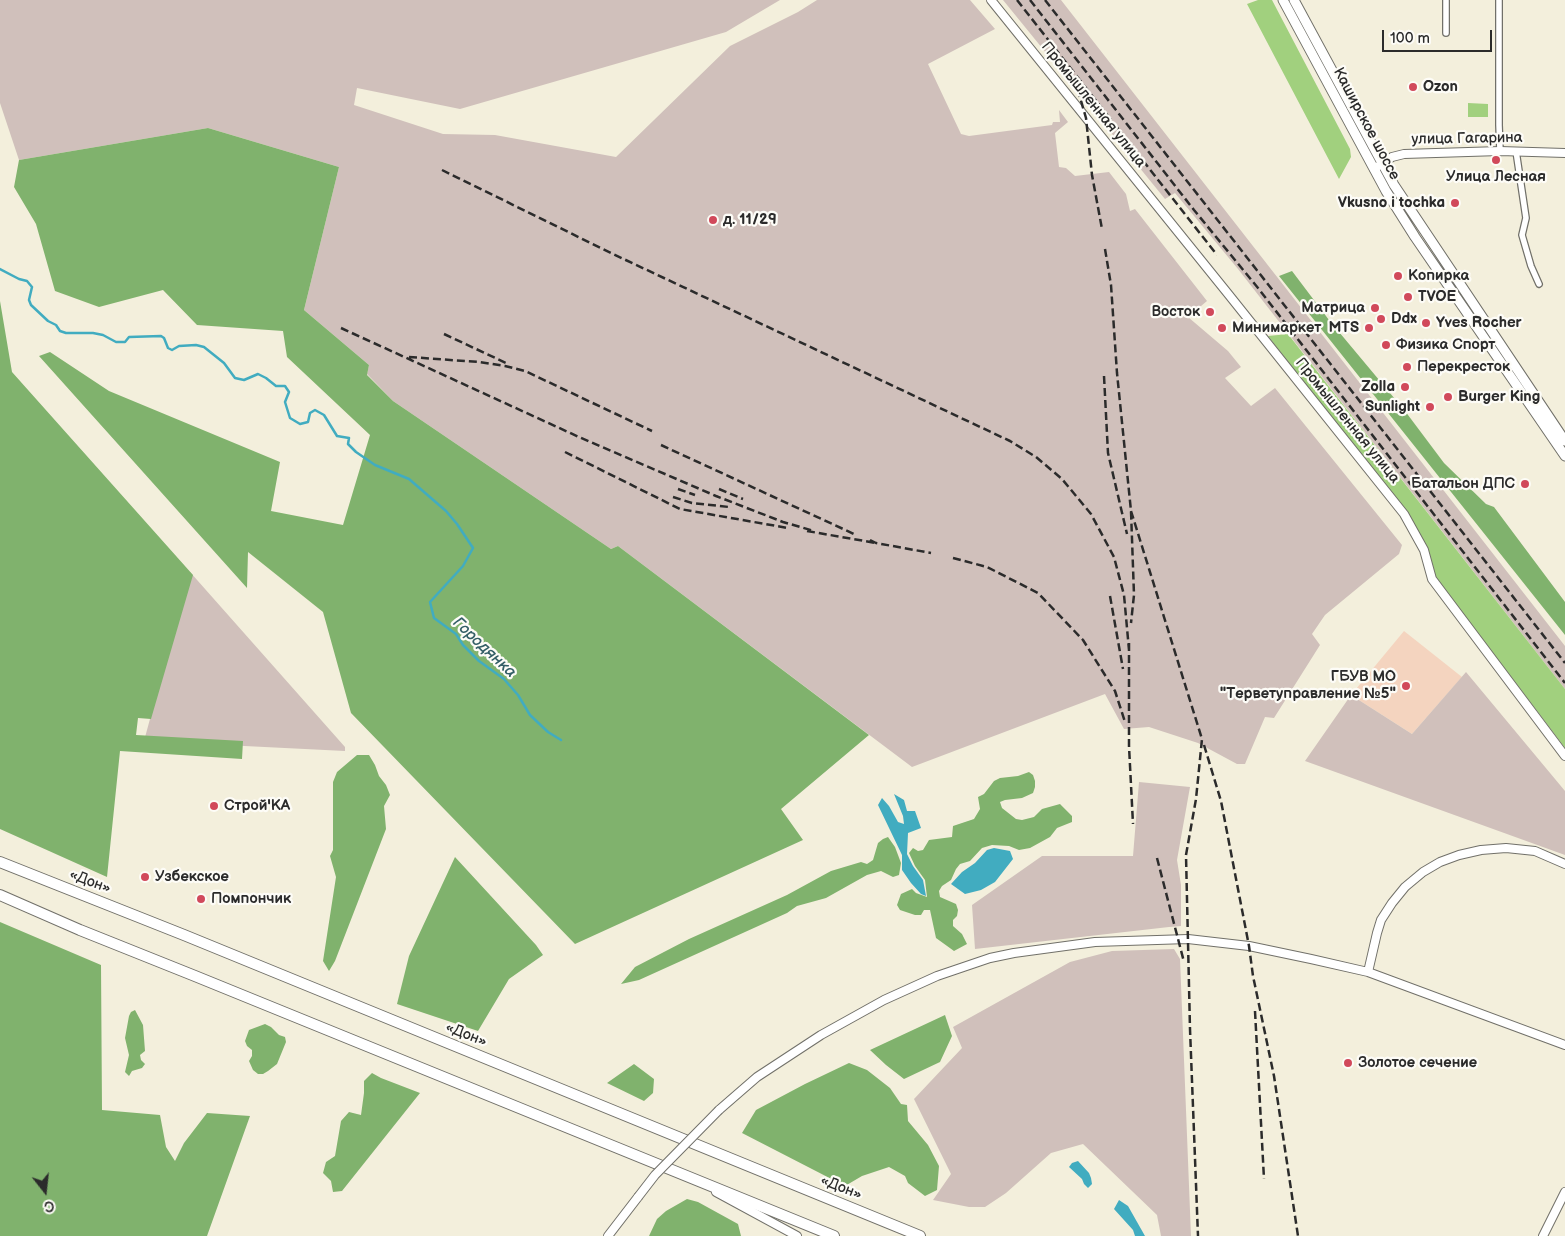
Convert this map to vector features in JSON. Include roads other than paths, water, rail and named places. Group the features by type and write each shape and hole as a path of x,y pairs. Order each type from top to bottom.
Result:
{"highway":[{"name":"«Дон»","path":"0,862 184,935 920,1236"},
{"path":"0,895 80,930 834,1236"}],"main road":[{"name":"Каширское шоссе","path":"1283,0 1378,167 1565,441"},
{"name":"Каширское шоссе","path":"1294,0 1378,167 1386,191 1415,237 1565,456"}],"street":[{"name":"Промышленная улица","path":"991,0 1404,514 1424,550 1432,579 1565,756"},
{"path":"1446,0 1446,33"},
{"path":"1499,0 1498,125 1500,151"},
{"name":"улица Гагарина","path":"1378,167 1394,156 1404,154 1500,151 1565,152"},
{"path":"1516,151 1526,218 1522,235 1531,266 1539,284"},
{"path":"1368,972 1376,933 1381,920 1392,903 1405,887 1423,872 1440,862 1459,854 1506,848 1535,851 1565,864"},
{"path":"608,1236 655,1175 719,1110 758,1076 821,1035 884,1000 964,966 1014,953 1095,942 1188,939 1249,946 1368,972 1565,1045"},
{"path":"684,1175 797,1236"},
{"path":"1544,1236 1565,1192"}],"water":[{"path":"894,794 904,800 907,811 915,811 921,828 908,833 907,854 923,880 926,896 921,894 902,870 902,855 878,805 882,798 898,822 904,824 903,816"},
{"path":"994,848 1010,851 1013,859 995,882 981,890 965,894 951,884 987,850"},
{"path":"1078,1161 1091,1178 1092,1184 1088,1188 1082,1179 1069,1167 1072,1163"},
{"path":"1119,1200 1128,1206 1145,1236 1135,1236 1133,1230 1114,1209"}],"waterway":[{"name":"Городянка","path":"0,269 27,281 32,287 29,300 31,305 48,321 56,325 60,331 66,333 93,333 103,335 116,342 125,342 129,337 161,336 164,338 168,348 172,350 179,346 196,345 204,347 224,363 235,378 244,380 258,374 276,386 285,386 289,392 285,402 290,418 300,424 308,422 310,413 315,410 324,415 337,436 349,438 348,444 356,452 375,465 409,479 446,511 473,548 463,566 430,602 434,618 456,634 463,645 479,661 504,679 518,695 530,715 548,732 561,740"}],"railway":[{"path":"1017,0 1217,255"},
{"path":"1030,0 1194,210 1258,288 1565,683"},
{"path":"1045,0 1565,663"},
{"path":"1056,60 1079,94 1086,118 1092,175 1102,229"},
{"path":"442,170 613,254 1010,441 1036,457 1062,479 1091,514 1114,557 1124,595 1129,650"},
{"path":"1105,249 1111,285 1117,373 1131,511 1134,595 1131,623"},
{"path":"341,328 579,437 716,496 783,522 814,531"},
{"path":"444,334 506,363"},
{"path":"409,357 479,362 525,371 652,431"},
{"path":"1104,376 1108,453 1127,534"},
{"path":"661,445 854,534"},
{"path":"565,452 680,509 788,528"},
{"path":"678,489 695,495"},
{"path":"719,489 743,499"},
{"path":"673,497 692,503 729,507"},
{"path":"1131,511 1202,739 1196,799 1186,855 1198,1236"},
{"path":"807,531 876,543"},
{"path":"870,540 876,543 931,553"},
{"path":"953,558 987,567 1038,593 1083,640 1115,691 1125,722"},
{"path":"1110,596 1123,669"},
{"path":"1129,643 1129,746 1133,824"},
{"path":"1204,745 1221,801 1253,976 1274,1076 1298,1236"},
{"path":"1157,858 1184,962"},
{"path":"1255,1011 1264,1179"}],"place":[{"name":"Ozon","path":"1413,87"},
{"name":"Улица Лесная","path":"1496,160"},
{"name":"Vkusno i tochka","path":"1455,203"},
{"name":"д. 11/29","path":"713,220"},
{"name":"Копирка","path":"1398,276"},
{"name":"TVOE","path":"1408,297"},
{"name":"Матрица","path":"1375,308"},
{"name":"Восток","path":"1210,312"},
{"name":"Ddx","path":"1381,319"},
{"name":"Yves Rocher","path":"1426,323"},
{"name":"Минимаркет","path":"1222,328"},
{"name":"MTS","path":"1369,328"},
{"name":"Физика Спорт","path":"1386,345"},
{"name":"Перекресток","path":"1407,367"},
{"name":"Zolla","path":"1405,387"},
{"name":"Burger King","path":"1448,397"},
{"name":"Sunlight","path":"1430,407"},
{"name":"Батальон ДПС","path":"1525,484"},
{"name":"ГБУВ МО \"Терветуправление №5\"","path":"1406,686"},
{"name":"Строй'КА","path":"214,806"},
{"name":"Узбекское","path":"145,877"},
{"name":"Помпончик","path":"201,899"},
{"name":"Золотое сечение","path":"1348,1063"}]}
